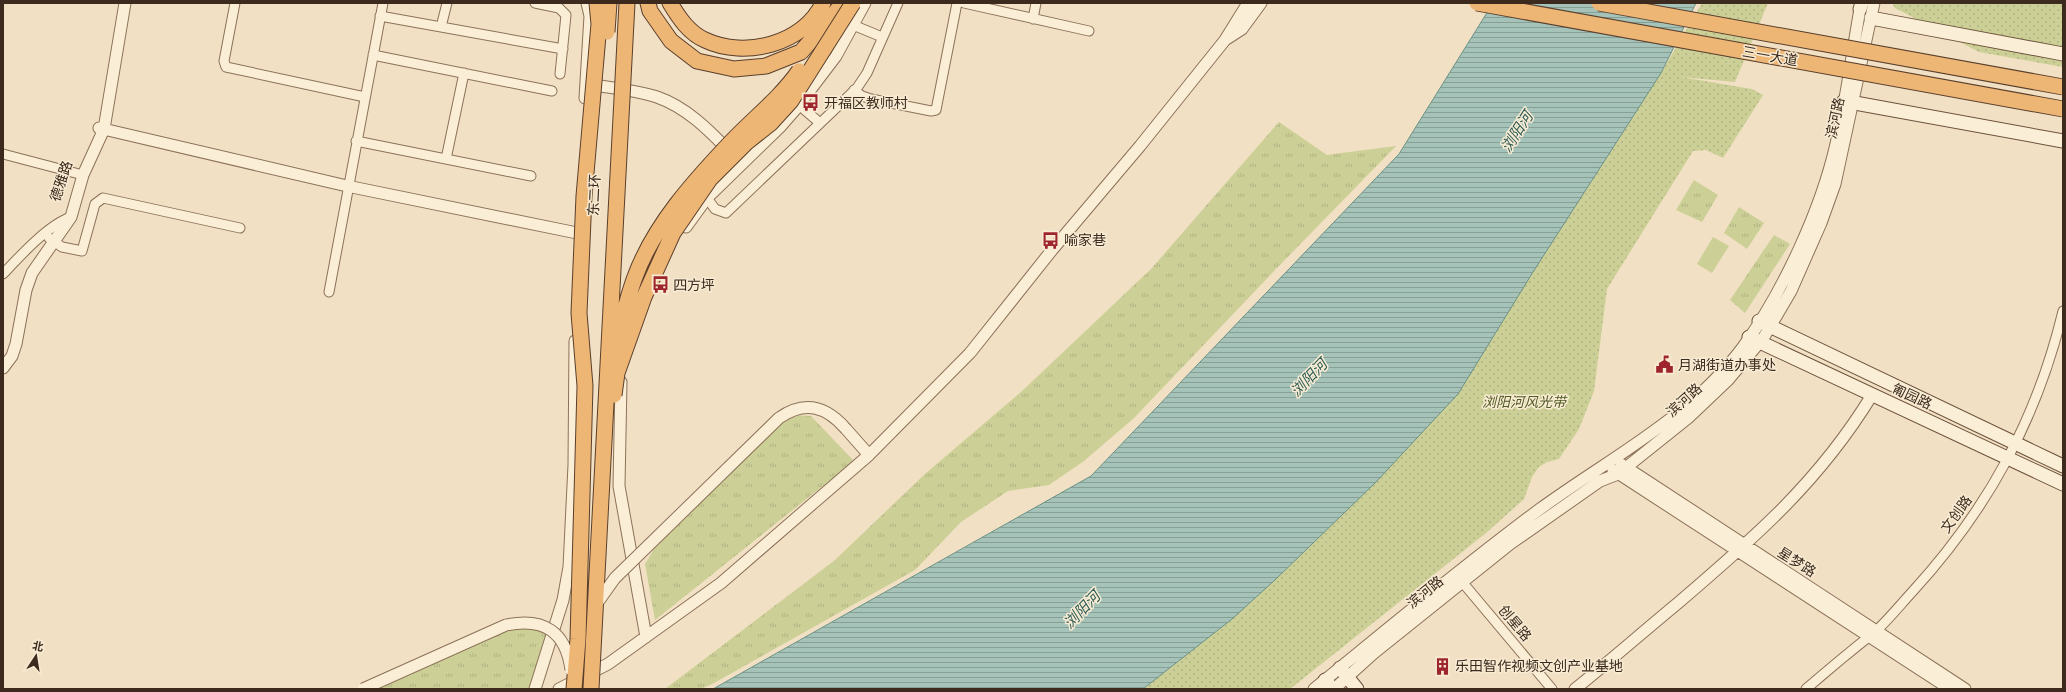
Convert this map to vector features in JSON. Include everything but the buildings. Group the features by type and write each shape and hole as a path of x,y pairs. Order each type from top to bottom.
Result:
{"highway":[{"path":"574,689 578,639 585,386 579,313 584,196 599,24 597,3"},
{"name":"东二环","path":"585,386 594,188 609,3"},
{"path":"591,689 606,376 627,3"},
{"path":"648,3 650,10 671,41 697,61 734,69 766,66 801,52 844,5"},
{"path":"670,3 681,22 705,40 736,49 767,46 800,32 820,10 823,3"},
{"name":"三一大道","path":"1477,3 2063,109"},
{"name":"三一大道","path":"1599,3 2063,87"},
{"path":"606,376 635,276 657,234 683,195 733,140 766,110 791,83 844,5"},
{"path":"598,545 617,373 644,297 673,233 710,179 747,142 771,123 791,101 844,5"}],"main road":[{"path":"1871,18 2063,54"},
{"path":"1849,102 2063,141"},
{"name":"匍园路","path":"1764,324 2063,466"},
{"name":"匍园路","path":"1754,340 1778,349 1872,395 2063,484"},
{"path":"1344,673 1358,689"}],"street":[{"name":"德雅路","path":"101,128 120,3"},
{"name":"德雅路","path":"67,219 81,175 83,162 101,128 125,3"},
{"path":"236,3 224,61 226,67 365,97"},
{"path":"329,292 383,3"},
{"path":"441,27 447,3"},
{"path":"535,3 559,8 566,15 560,74"},
{"path":"534,689 563,600 569,567 574,465 577,233 590,16 587,3"},
{"path":"646,638 619,486 621,381 669,250 707,198 781,126 799,105 836,56 865,3"},
{"path":"707,198 715,209 726,214 854,90 867,73 898,3"},
{"path":"854,90 862,96 871,99 936,110 957,3"},
{"path":"964,3 1089,31"},
{"path":"1033,19 1036,3"},
{"path":"559,689 608,664 721,584 869,455 970,353 1052,250 1140,146 1224,40 1248,3"},
{"path":"1224,40 1242,30 1261,3"},
{"name":"滨河路","path":"1849,102 1874,3"},
{"name":"滨河路","path":"1459,578 1600,481 1622,470 1688,418 1728,380 1764,324 1791,291 1821,223 1835,184 1849,102 1861,6"},
{"path":"380,16 563,49"},
{"path":"853,24 882,37"},
{"path":"373,55 552,91"},
{"path":"446,159 464,73"},
{"path":"586,84 638,92 658,98 674,106 709,130 742,164"},
{"path":"799,105 820,123"},
{"path":"101,128 348,186 577,233"},
{"path":"356,142 531,176"},
{"path":"3,154 81,175"},
{"path":"52,240 62,247 82,251 95,204 104,198 240,228"},
{"path":"3,368 12,356 16,344 26,290 32,273 67,219"},
{"path":"5,267 67,219"},
{"path":"3,357 11,340 23,278 29,265 52,240"},
{"name":"文创路","path":"1806,689 1872,633 1935,565 1972,517 1999,476 2016,444 2038,392 2055,345 2063,310"},
{"name":"滨河路","path":"1314,689 1331,686 1344,673 1374,653 1459,578 1541,509 1653,433 1707,388 1743,347 1754,340"},
{"path":"1575,689 1741,549 1800,492 1857,419 1872,395"},
{"path":"595,607 615,578 779,418 790,411 802,407 819,410 834,416 869,455"},
{"name":"星梦路","path":"1610,462 1741,549 1872,633 1965,689"},
{"name":"创星路","path":"1459,578 1552,689"},
{"path":"363,689 506,625 528,622 541,625 553,631 562,641 569,653 574,689"},
{"name":"星梦路","path":"1872,633 1950,689"}],"green space":[{"name":"浏阳河风光带","path":"1702,3 1768,3 1735,82 1681,77 1752,89 1763,95 1723,158 1706,150 1693,151 1607,289 1594,391 1579,429 1559,459 1547,462 1539,467 1532,477 1524,499 1486,533 1290,689 1143,689 1232,619 1276,579 1533,272 1661,73"},
{"path":"1892,3 2063,3 2063,67 1979,52 1895,8"},
{"path":"1279,122 1327,155 1396,146 1134,418 1084,461 1049,485 1008,491 961,522 915,570 714,683 701,689 665,689 835,560 926,473 1021,392 1151,269"},
{"path":"1694,180 1718,195 1702,222 1676,210"},
{"path":"1739,207 1764,223 1747,249 1724,233"},
{"path":"1774,235 1790,244 1745,313 1730,300"},
{"path":"1713,237 1729,246 1712,273 1697,264"},
{"path":"788,415 811,416 854,461 655,620 645,564 654,549"},
{"path":"531,626 546,634 530,687 528,689 378,689 505,629"}],"water":[{"name":"浏阳河","path":"1493,3 1696,3 1661,73 1533,272 1458,394 1376,482 1276,579 1232,619 1143,689 713,689 1091,476 1399,154"}],"place":[{"name":"开福区教师村","path":"811,103"},
{"name":"喻家巷","path":"1051,240"},
{"name":"四方坪","path":"660,285"},
{"name":"月湖街道办事处","path":"1665,365"},
{"name":"乐田智作视频文创产业基地","path":"1442,666"}]}
